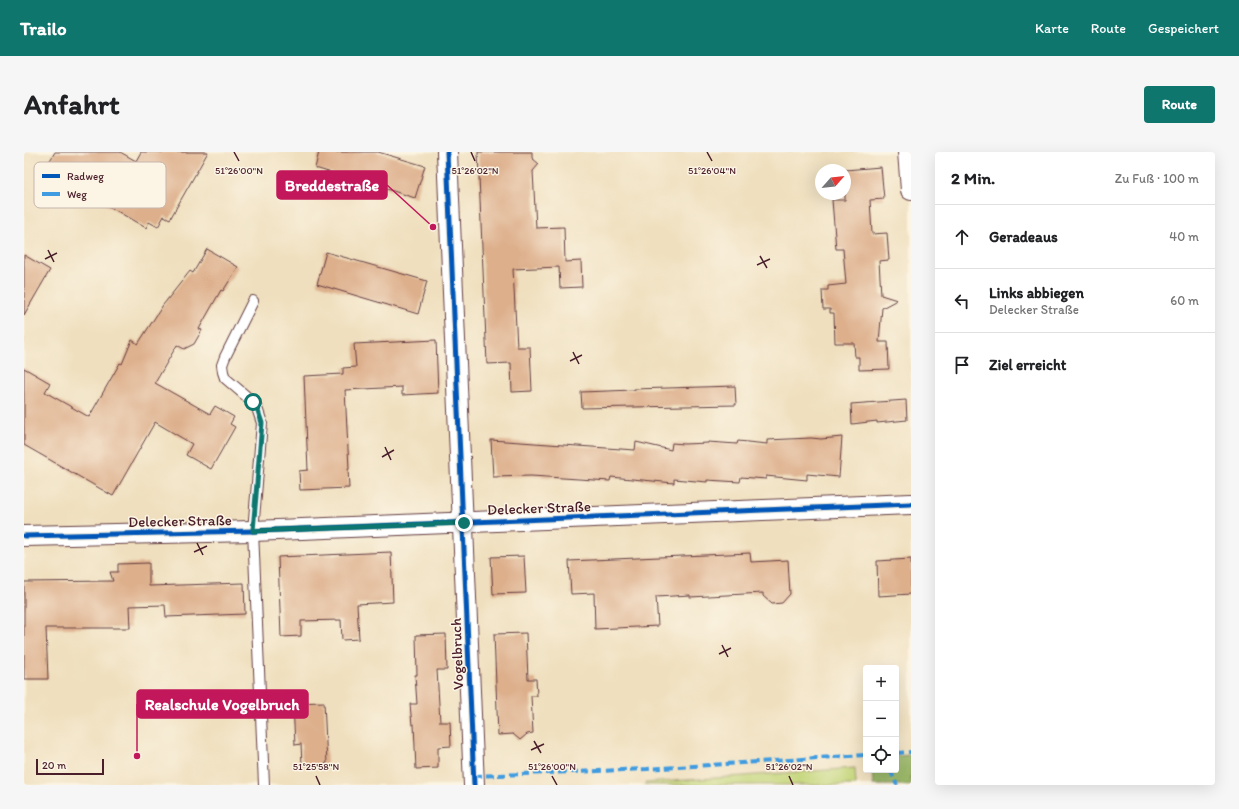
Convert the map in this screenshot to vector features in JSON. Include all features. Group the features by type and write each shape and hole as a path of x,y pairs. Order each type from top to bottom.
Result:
{"street":[{"name":"Vogelbruch","path":"448,152 474,785"},
{"path":"908,152 911,190"},
{"name":"Delecker Straße","path":"24,536 253,531 911,504"}],"lane":[{"path":"253,301 222,365 225,378 253,402 257,408 262,423 253,531 264,785"}],"green space":[{"path":"911,755 911,785 873,785 872,773 899,773 899,756"},
{"path":"855,768 856,785 645,785 645,783"}],"building":[{"path":"55,152 120,152 136,161 141,152 208,152 170,219 164,216 158,227 149,222 146,228 112,208 166,208 166,162 49,162"},
{"path":"319,152 378,152 425,166 415,198 315,168"},
{"path":"478,152 532,152 532,158 539,164 533,171 536,228 564,227 565,262 581,261 582,287 560,288 559,267 513,269 517,347 530,347 532,391 512,392 511,363 487,364"},
{"path":"881,167 884,199 870,200 872,234 887,233 889,260 879,261 881,295 897,300 882,308 879,342 888,342 889,369 859,370 859,357 855,357 854,343 835,343 834,313 830,313 830,309 823,309 822,290 828,290 828,286 846,284 843,249 836,249 832,200 851,200 851,170"},
{"path":"207,249 238,267 223,291 221,290 199,329 202,330 194,344 184,349 177,345 155,383 210,414 215,406 234,417 230,424 235,427 211,469 186,455 192,444 155,422 113,496 24,445 24,368 50,383 45,392 89,417 120,363 122,364 132,340 138,344 163,305 190,271 193,273"},
{"path":"326,252 427,281 418,314 317,284"},
{"path":"24,255 50,270 24,315"},
{"path":"436,340 438,393 402,395 402,387 345,390 349,488 300,490 299,471 308,470 304,376 343,374 343,368 356,367 354,344"},
{"path":"735,386 736,405 582,408 581,392"},
{"path":"906,400 907,420 852,424 851,404"},
{"path":"842,437 839,477 807,474 807,480 766,476 766,479 741,477 740,482 707,480 707,482 674,479 674,483 611,477 610,481 531,476 493,477 491,440 635,450 636,442 671,450 672,443 684,444 708,442 737,444 738,441 767,444 767,440"},
{"path":"391,552 393,602 357,604 359,639 342,640 341,620 301,621 301,636 281,637 278,557"},
{"path":"750,553 751,562 788,560 790,594 782,603 772,604 763,596 763,593 690,597 690,595 656,597 658,626 595,629 594,593 571,594 569,561"},
{"path":"524,556 526,593 493,594 491,557"},
{"path":"911,559 911,594 878,596 877,561"},
{"path":"149,563 149,586 244,583 245,614 166,617 165,605 129,606 130,628 46,628 48,679 24,679 24,582 113,581 110,572 118,572 118,564"},
{"path":"526,633 528,679 536,679 537,696 531,696 533,733 527,734 520,740 513,734 498,735 494,634"},
{"path":"446,634 447,670 437,670 440,722 450,722 451,746 438,747 438,768 416,769 414,724 412,725 410,704 417,704 415,675 417,675 416,635"},
{"path":"324,702 327,764 302,765 301,744 295,745 293,703"}],"marked path":[{"path":"899,753 911,752"},
{"path":"474,776 647,769 863,755"},
{"path":"891,773 897,785"}],"cycle path":[{"path":"447,152 474,785"},
{"path":"24,536 253,531 911,504"}],"place":[{"name":"Breddestraße","path":"433,227"},
{"name":"Realschule Vogelbruch","path":"137,756"}],"route":[{"path":"253,402 257,408 262,423 253,531 464,523"}]}
